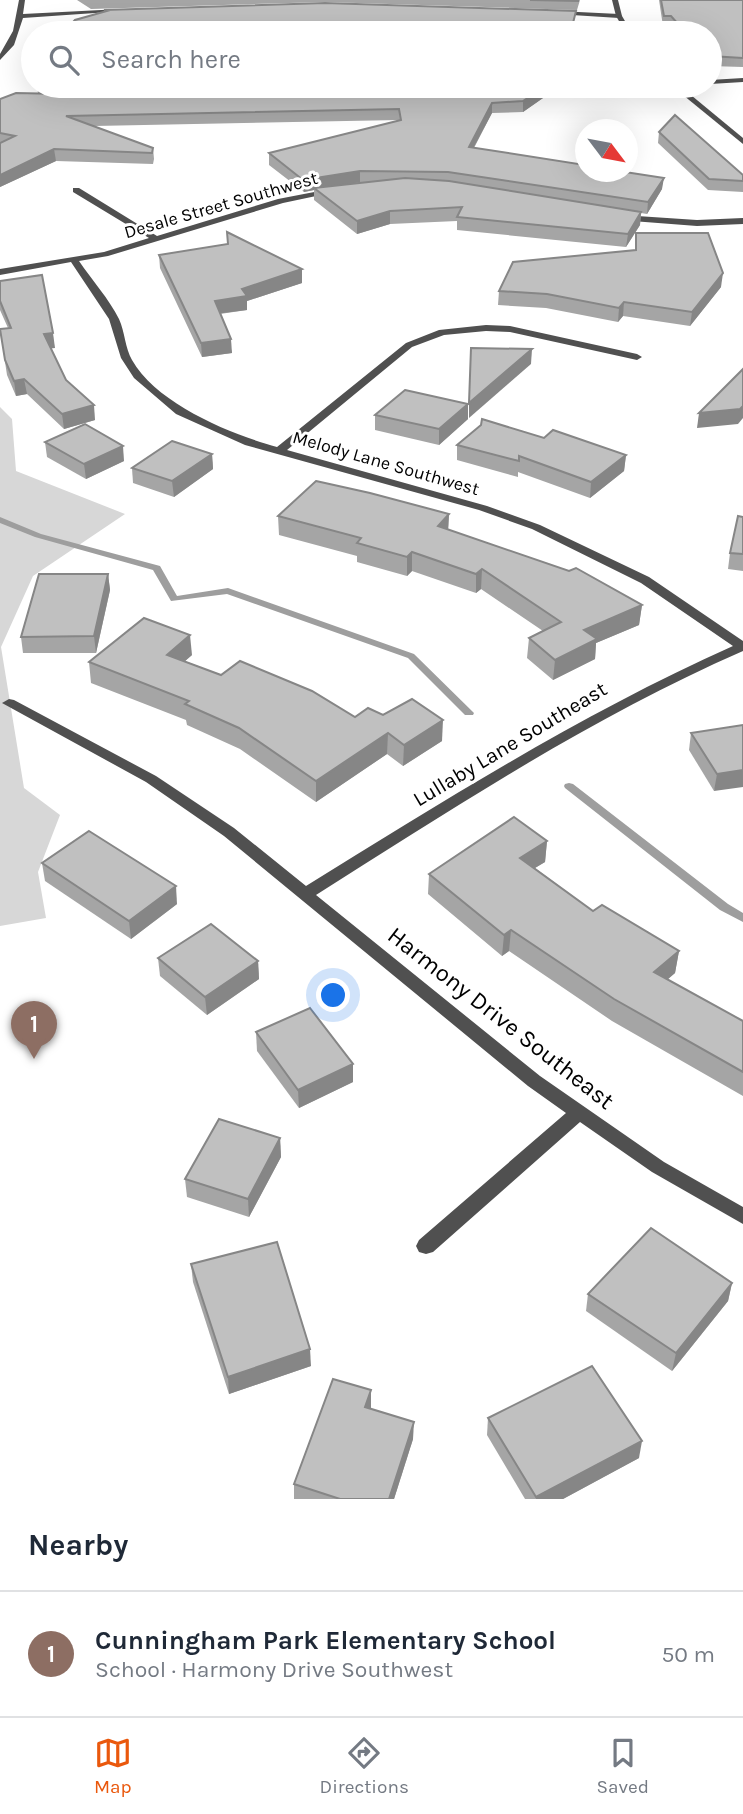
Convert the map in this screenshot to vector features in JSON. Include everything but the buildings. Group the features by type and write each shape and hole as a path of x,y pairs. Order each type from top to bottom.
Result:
{"street":[{"path":"0,58 14,40 22,0"},
{"path":"615,0 622,21"},
{"path":"20,16 132,11"},
{"path":"553,13 619,16"},
{"path":"722,81 743,80"},
{"path":"690,98 743,142"},
{"name":"Desale Street Southwest","path":"0,272 75,261 281,201 341,189"},
{"path":"76,190 156,239"},
{"path":"608,217 659,221 743,221"},
{"name":"Melody Lane Southwest","path":"75,261 114,319 132,367 155,394 213,429 536,527 645,580 743,646"},
{"path":"279,451 409,345 442,332 486,328 510,330 637,356"},
{"name":"Lullaby Lane Southeast","path":"307,892 599,714 663,681 743,646"},
{"name":"Harmony Drive Southeast","path":"9,703 151,779 229,832 307,892 534,1081 658,1167 743,1216"},
{"path":"426,1246 578,1113"}],"shaded area":[{"path":"0,407 12,419 16,471 125,514 33,576 1,647 24,788 60,815 38,872 46,918 0,926"}],"waterway":[{"path":"0,520 38,536 157,568 174,599 228,591 411,656 469,713"},
{"path":"569,786 724,907 743,918"}],"place":[{"name":"Cunningham Park Elementary School","path":"34,1059"}]}
